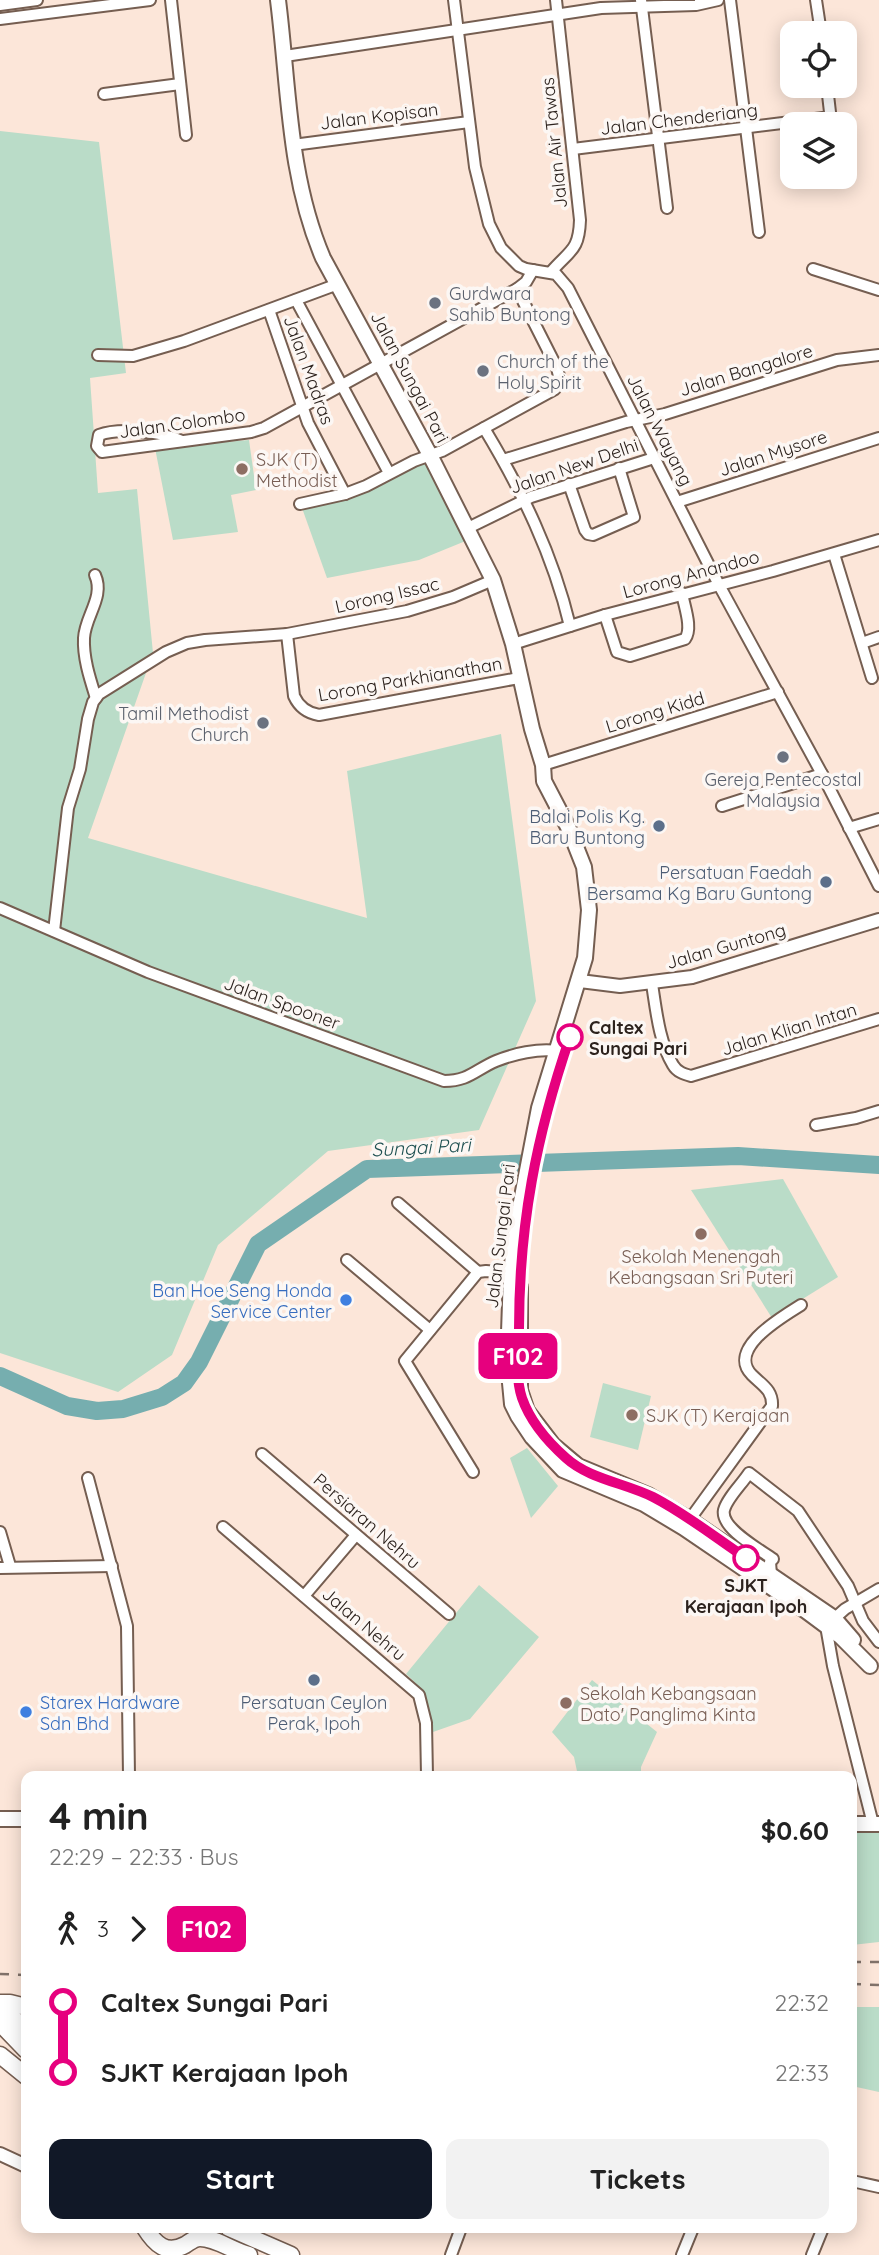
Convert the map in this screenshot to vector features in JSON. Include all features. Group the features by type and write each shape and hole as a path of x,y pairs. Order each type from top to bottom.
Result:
{"main road":[{"name":"Jalan Sungai Pari","path":"278,0 293,145 309,224 323,258 430,455 493,580 513,644 542,765 548,769 556,794 588,857 592,873 595,910 584,982 542,1109"},
{"name":"Jalan Sungai Pari","path":"584,982 557,1051 542,1109 524,1202 516,1274 520,1390 527,1411 540,1430 568,1460 651,1508 718,1539 771,1575 830,1622 875,1672"},
{"name":"Jalan Sungai Pari","path":"687,1524 830,1622"},
{"path":"0,1819 21,1819"},
{"path":"857,1824 876,1824"},
{"path":"0,2004 21,2006"},
{"path":"0,2004 21,2026"},
{"path":"0,2023 21,2045"},
{"path":"0,2055 21,2072"},
{"path":"148,2233 163,2252 202,2238 247,2244 292,2255"},
{"path":"156,2233 168,2242 182,2239 185,2233"},
{"path":"214,2233 233,2246 247,2244"}],"street":[{"path":"0,5 37,0"},
{"path":"0,19 150,0"},
{"path":"171,0 186,135"},
{"path":"454,0 475,167 489,224 501,248 519,266 551,272"},
{"name":"Jalan Air Tawas","path":"551,272 574,249 579,237 580,204 556,0"},
{"path":"285,56 601,8 641,3 696,5 718,0"},
{"path":"730,0 759,232"},
{"path":"816,0 819,21"},
{"path":"641,3 667,208"},
{"path":"104,94 180,84"},
{"name":"Jalan Kopisan","path":"293,145 469,122"},
{"name":"Jalan Chenderiang","path":"573,149 780,125"},
{"path":"813,269 879,290"},
{"name":"Jalan Colombo","path":"183,441 169,435 105,433 99,435 97,440 99,451 183,441 251,432 264,428 516,289 526,282 533,270"},
{"name":"Jalan Wayang","path":"551,272 563,279 568,288 719,585 822,774 879,886"},
{"path":"99,355 134,356 184,341 338,284"},
{"path":"300,504 345,494 430,455 550,394 559,383 557,368 516,289"},
{"path":"296,300 389,473"},
{"name":"Jalan Madras","path":"269,310 301,407 345,494"},
{"name":"Jalan Bangalore","path":"503,460 635,419 664,414 837,360 879,355"},
{"path":"484,428 524,499 555,572 570,626"},
{"name":"Jalan Mysore","path":"677,502 879,438"},
{"name":"Jalan New Delhi","path":"468,527 524,499 654,458"},
{"path":"569,484 585,530 593,535 635,517 619,468"},
{"name":"Lorong Anandoo","path":"513,644 682,593 879,540"},
{"path":"834,554 872,678"},
{"path":"54,931 68,808 80,769 83,737 96,698 84,639 99,591 95,575"},
{"name":"Lorong Issac","path":"96,698 166,652 187,643 287,634 429,606 493,580"},
{"path":"605,615 617,652 630,656 685,639 688,627 682,593"},
{"name":"Lorong Parkhianathan","path":"287,634 294,696 297,703 319,715 519,678"},
{"path":"862,643 879,637"},
{"name":"Lorong Kidd","path":"542,765 778,692"},
{"path":"722,806 822,774"},
{"path":"849,828 879,819"},
{"name":"Jalan Spooner","path":"0,908 148,972 444,1081 468,1078 494,1062 511,1056 557,1051"},
{"name":"Jalan Guntong","path":"584,982 620,986 692,977 879,920"},
{"name":"Jalan Klian Intan","path":"652,984 673,1066 681,1073 691,1076 879,1019"},
{"path":"816,1125 879,1111"},
{"path":"398,1203 478,1272"},
{"path":"347,1260 430,1330"},
{"path":"473,1472 405,1360 478,1272 516,1274"},
{"path":"687,1524 772,1406 771,1394 749,1372 745,1364 745,1355 750,1345 801,1305"},
{"name":"Persiaran Nehru","path":"262,1454 449,1615"},
{"path":"771,1575 770,1562 773,1559 728,1526 723,1517 724,1507 749,1473 798,1511 848,1586 863,1621 879,1642"},
{"path":"88,1478 128,1638 129,1771"},
{"path":"718,1539 728,1526"},
{"name":"Jalan Nehru","path":"223,1527 419,1695 426,1723 427,1771"},
{"path":"0,1532 5,1567 112,1566"},
{"path":"304,1596 356,1535"},
{"path":"876,1824 833,1666 830,1622 855,1603 879,1590"},
{"path":"0,2154 21,2164"},
{"path":"857,2182 879,2187"},
{"path":"451,2255 459,2233"},
{"path":"682,2255 691,2233"},
{"path":"812,2255 821,2233"}],"green space":[{"path":"0,131 99,142 126,373 90,378 98,493 137,489 153,653 88,838 367,918 347,771 501,734 536,1001 479,1130 328,1151 218,1245 172,1355 118,1392 0,1353"},
{"path":"249,440 256,490 231,495 238,532 173,540 155,448"},
{"path":"426,461 468,540 419,560 327,578 302,508"},
{"path":"783,1179 838,1277 772,1318 691,1190"},
{"path":"603,1383 651,1396 638,1450 590,1437"},
{"path":"527,1448 558,1486 531,1518 510,1458"},
{"path":"479,1585 539,1637 470,1719 433,1732 426,1700 419,1687 406,1674"},
{"path":"592,1680 657,1732 641,1771 577,1771 574,1757 552,1732"},
{"path":"857,1832 879,1832 879,1942 857,1944"},
{"path":"857,2007 879,2007 879,2092 857,2087"}],"waterway":[{"name":"Sungai Pari","path":"0,1376 67,1406 97,1411 123,1409 162,1397 184,1383 199,1362 258,1244 367,1169 738,1156 879,1165"}],"railway":[{"path":"857,1962 879,1962"},
{"path":"0,1974 21,1975"},
{"path":"857,1984 879,1985"}],"bus line":[{"name":"F102","path":"570,1037 546,1110 527,1202 519,1319 519,1377 523,1401 540,1430 568,1460 587,1471 657,1499 746,1558"}],"place":[{"name":"Gurdwara Sahib Buntong","path":"435,303"},
{"name":"Church of the Holy Spirit","path":"483,371"},
{"name":"SJK (T) Methodist","path":"242,469"},
{"name":"Tamil Methodist Church","path":"263,723"},
{"name":"Gereja Pentecostal Malaysia","path":"783,757"},
{"name":"Balai Polis Kg. Baru Buntong","path":"659,826"},
{"name":"Persatuan Faedah Bersama Kg Baru Guntong","path":"826,882"},
{"name":"Caltex Sungai Pari","path":"570,1037"},
{"name":"Sekolah Menengah Kebangsaan Sri Puteri","path":"701,1234"},
{"name":"Ban Hoe Seng Honda Service Center","path":"346,1300"},
{"name":"SJK (T) Kerajaan","path":"632,1415"},
{"name":"SJKT Kerajaan Ipoh","path":"746,1558"},
{"name":"Persatuan Ceylon Perak, Ipoh","path":"314,1680"},
{"name":"Sekolah Kebangsaan Dato' Panglima Kinta","path":"566,1703"},
{"name":"Starex Hardware Sdn Bhd","path":"26,1712"}]}
